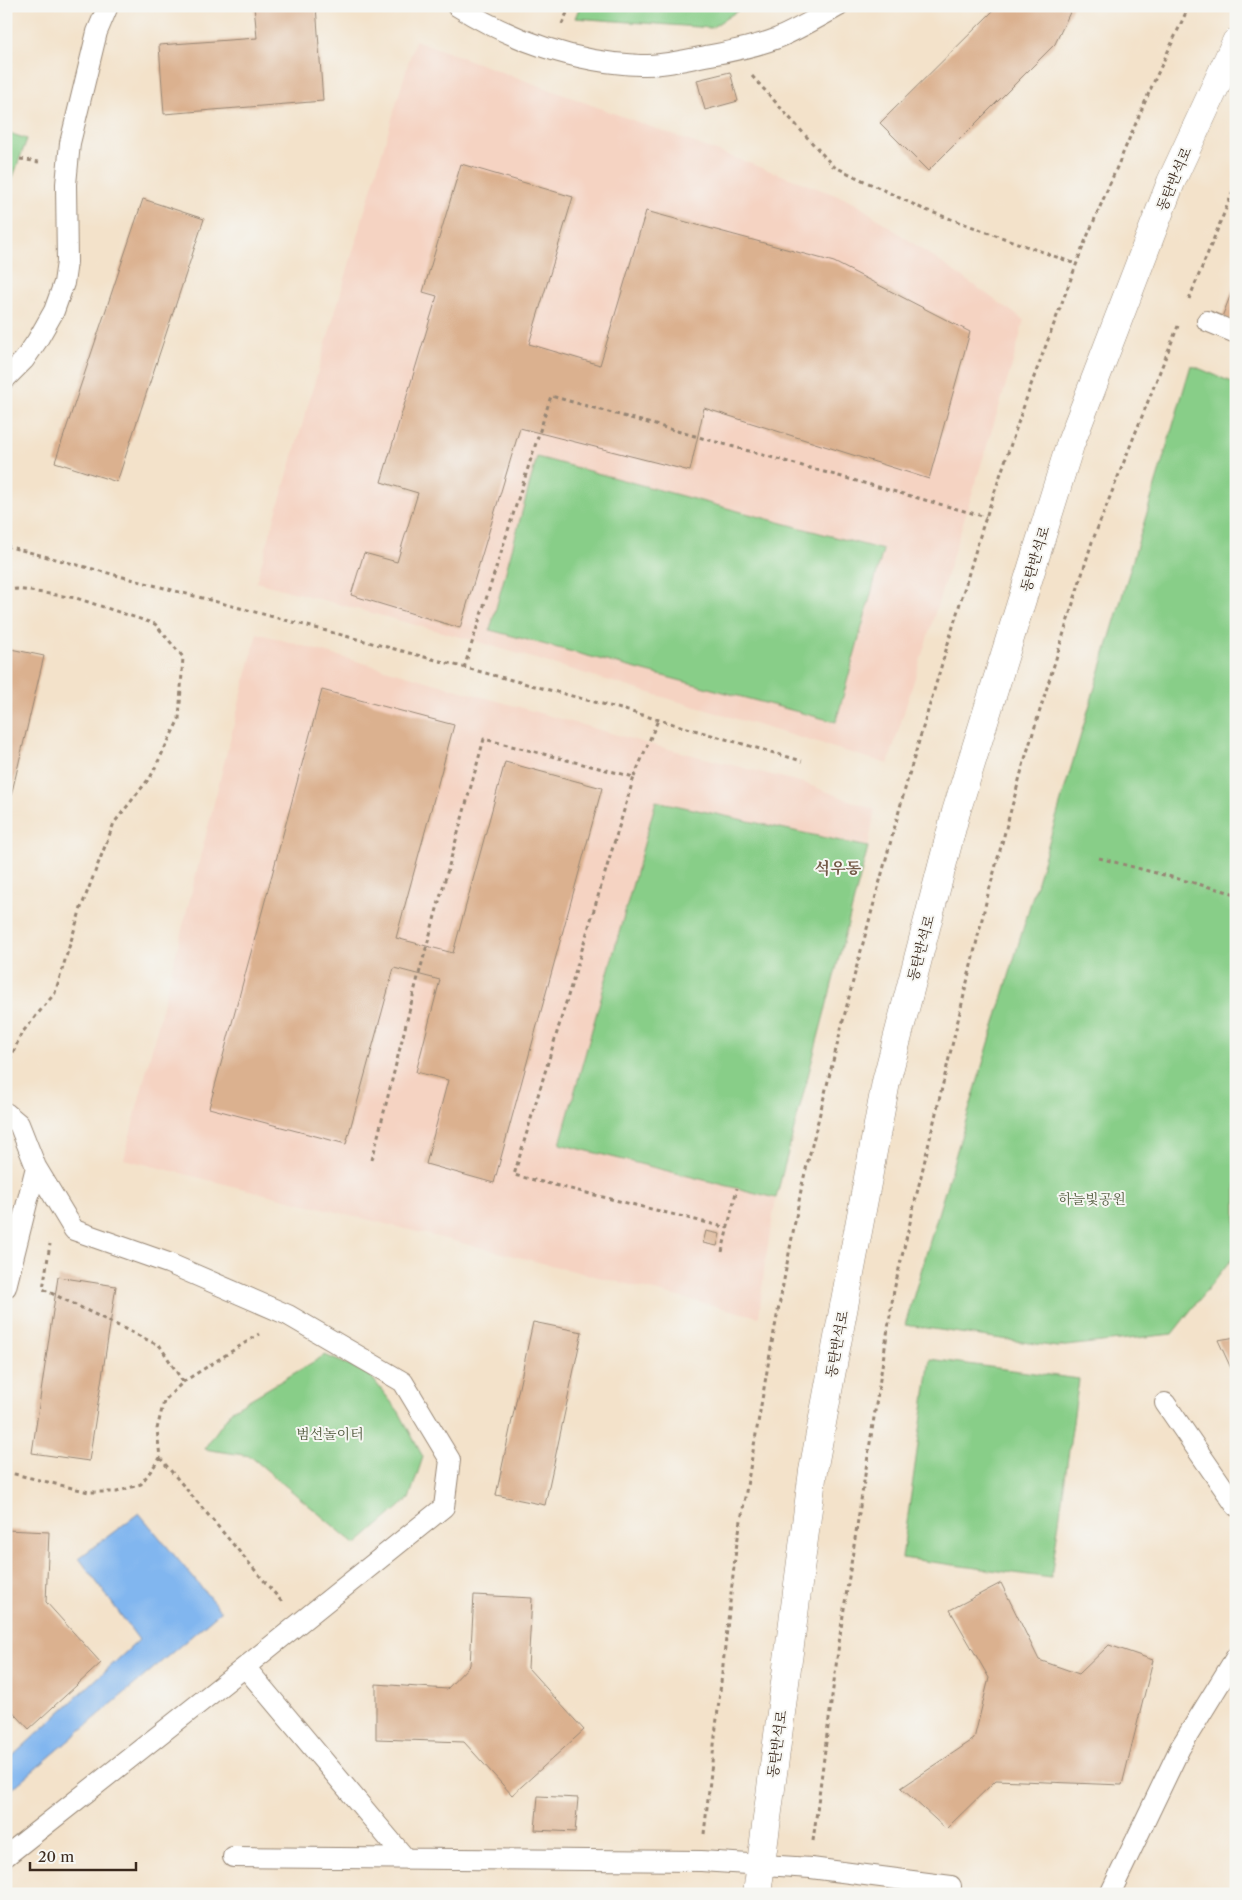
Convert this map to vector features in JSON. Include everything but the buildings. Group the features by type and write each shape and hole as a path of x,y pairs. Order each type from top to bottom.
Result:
{"street":[{"name":"동탄반석로","path":"757,1894 813,1471 886,1082 956,812 1070,445 1171,182 1236,42"}],"lane":[{"path":"6,378 24,360 37,340 54,311 64,283 67,262 66,184 70,144 97,32 108,6"},
{"path":"457,6 481,20 551,50 601,62 642,65 729,52 776,38 839,6"},
{"path":"1207,321 1236,333"},
{"path":"6,1113 19,1124 36,1168 74,1230 168,1263 288,1315 403,1382 450,1460 444,1507 245,1668 6,1856"},
{"path":"6,1287 36,1168"},
{"path":"1165,1403 1236,1506"},
{"path":"1110,1894 1180,1748 1236,1657"},
{"path":"245,1668 406,1859"},
{"path":"233,1857 701,1861 811,1868 951,1886"}],"path":[{"path":"729,52 833,166 923,209 1076,264"},
{"path":"1187,303 1236,184"},
{"path":"811,1868 817,1805 841,1628 894,1290 939,1098 987,898 1024,762 1086,560 1180,321"},
{"path":"464,668 551,396 986,517"},
{"path":"6,546 658,720 802,762"},
{"path":"6,590 17,589 76,598 155,624 183,657 179,719 150,776 114,824 81,908 55,993 21,1034 6,1069"},
{"path":"658,720 634,777 514,1175 728,1228"},
{"path":"372,1160 421,966 484,739 634,777"},
{"path":"1099,858 1236,894"},
{"path":"722,1252 737,1188"},
{"path":"56,1295 160,1346 184,1382"},
{"path":"288,1315 184,1382 164,1401 157,1429 160,1458 300,1624"},
{"path":"6,1472 89,1492 117,1492 141,1484 160,1458"}],"shaded area":[{"path":"415,40 852,201 1024,320 1013,362 888,764 472,640 256,582"},
{"path":"257,633 649,744 804,783 875,810 868,847 776,1198 765,1263 759,1317 124,1159"}],"green space":[{"path":"580,6 745,6 711,28 575,18"},
{"path":"6,132 27,139 6,196"},
{"name":"하늘빛공원","path":"1191,365 1236,384 1236,1253 1172,1334 1057,1347 905,1325"},
{"path":"537,457 883,550 836,722 490,630"},
{"path":"656,801 868,847 776,1198 560,1144"},
{"name":"범선놀이터","path":"325,1355 369,1374 399,1412 423,1457 409,1499 356,1545 250,1456 204,1449 232,1410"},
{"path":"930,1359 1079,1379 1051,1578 902,1558"}],"water":[{"path":"139,1513 221,1611 6,1794 6,1762 139,1640 79,1558"}],"district":[{"name":"석우동","path":"838,868"}]}
